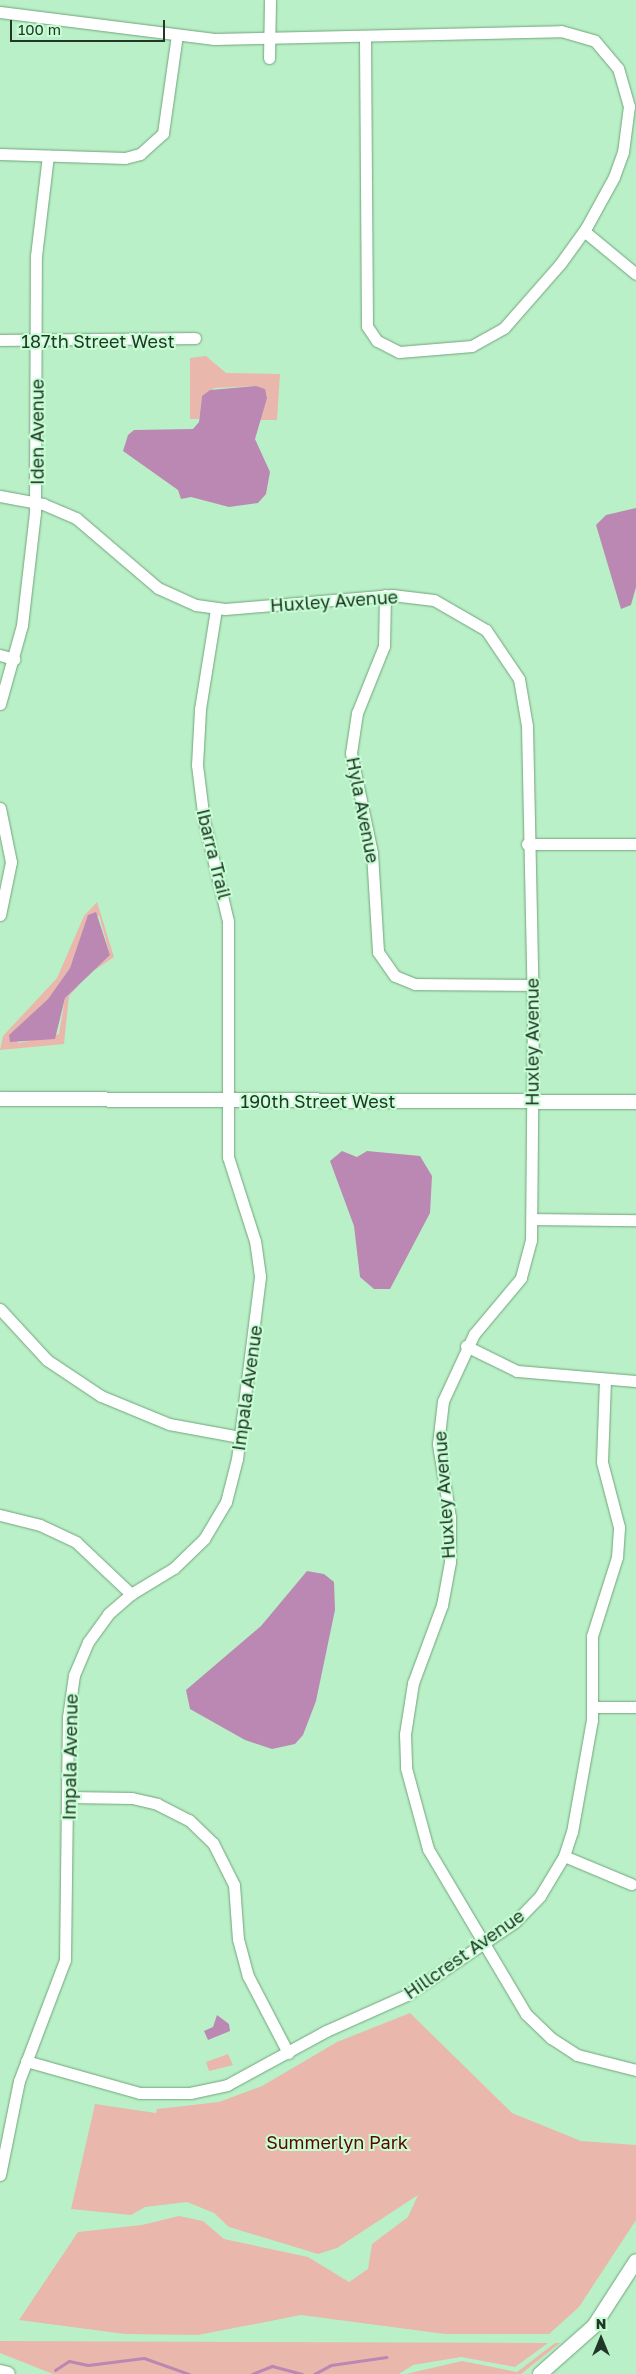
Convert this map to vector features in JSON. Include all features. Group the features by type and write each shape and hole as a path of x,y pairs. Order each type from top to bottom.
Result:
{"street":[{"path":"269,58 270,0"},
{"path":"0,12 177,35 270,40 561,30 595,42 624,81 628,119 614,177 584,232 516,316 490,337 437,352 399,352 378,341 364,314 365,38"},
{"path":"0,154 125,158 156,143 169,112 177,35"},
{"name":"Iden Avenue","path":"0,704 14,659 36,502 38,340 36,256 48,156"},
{"path":"584,232 636,274"},
{"name":"187th Street West","path":"0,340 195,338"},
{"name":"Huxley Avenue","path":"0,496 36,502 87,526 167,594 216,609 385,595 423,597 456,609 486,630 508,658 527,714 527,844 532,985 532,1219 521,1278 466,1346 447,1386 438,1430 451,1532 448,1576 412,1683 405,1750 412,1801 425,1841 486,1941 518,2004 544,2033 587,2059 636,2070"},
{"name":"Hyla Avenue","path":"385,595 384,646 356,713 351,753 372,853 378,952 389,971 415,984 532,985"},
{"name":"Ibarra Trail","path":"216,609 200,709 197,765 204,820 228,921 228,1100"},
{"path":"0,655 14,659"},
{"path":"0,808 11,862 0,915"},
{"path":"527,844 636,844"},
{"name":"190th Street West","path":"0,1099 636,1102"},
{"name":"Impala Avenue","path":"0,2175 11,2111 26,2061 65,1960 68,1708 74,1675 92,1634 131,1594 174,1568 209,1533 232,1485 240,1437 260,1276 255,1241 230,1165 228,1100"},
{"path":"532,1219 636,1220"},
{"path":"2,1316 61,1372 101,1396 169,1424 240,1437"},
{"path":"466,1346 517,1371 605,1380 636,1381"},
{"name":"Hillcrest Avenue","path":"26,2061 112,2088 177,2094 238,2081 288,2053 399,1999 486,1941 532,1906 564,1856 588,1754 592,1707 592,1636 614,1570 619,1535 602,1462 605,1380"},
{"path":"0,1515 40,1525 76,1542 103,1563 131,1594"},
{"path":"592,1707 636,1707"},
{"path":"68,1796 132,1798 158,1804 189,1820 213,1843 234,1885 238,1939 248,1976 288,2053"},
{"path":"564,1856 631,1884"},
{"path":"540,2374 603,2316 636,2260"},
{"path":"0,2372 8,2374"}],"green space":[{"path":"206,356 226,373 280,374 277,420 259,420 267,395 256,386 214,388 202,396 199,419 190,419 190,358"},
{"path":"97,902 114,957 93,971 110,955 99,915 86,927 70,968 48,999 9,1035 19,1043 59,1034 65,998 82,982 69,996 64,1044 0,1050 3,1036 57,978 84,916"},
{"name":"Summerlyn Park","path":"410,2013 512,2113 581,2141 636,2145 636,2220 579,2307 549,2334 445,2334 301,2315 198,2335 125,2334 19,2320 78,2232 142,2225 179,2216 203,2221 224,2239 308,2257 349,2282 368,2269 372,2244 408,2217 418,2195 337,2248 318,2254 229,2227 214,2213 187,2202 145,2207 131,2215 71,2209 95,2104 156,2113 157,2109 219,2102 262,2086 337,2042"},
{"path":"228,2054 233,2065 209,2071 206,2062"},
{"path":"0,2341 548,2343 515,2367 461,2357 413,2365 399,2374 53,2374 0,2353"},
{"path":"555,2343 560,2343 521,2374 406,2374 462,2361 517,2372"}],"shaded area":[{"path":"256,386 265,389 267,398 255,439 270,472 266,494 258,503 229,507 191,497 181,499 178,490 123,451 128,435 134,430 193,429 199,422 202,396 210,390"},
{"path":"636,508 636,587 631,605 621,609 596,525 606,515"},
{"path":"96,912 110,955 65,998 55,1039 10,1042 9,1035 48,999 70,968 88,915"},
{"path":"342,1151 357,1157 367,1151 420,1156 432,1176 430,1213 390,1289 374,1289 360,1277 354,1226 330,1161"},
{"path":"307,1571 324,1574 334,1582 335,1610 316,1701 303,1735 295,1744 272,1749 245,1740 190,1709 186,1690 261,1626"},
{"path":"217,2015 229,2024 230,2031 208,2040 204,2031 213,2027"}],"waterway":[{"path":"314,2374 331,2365 386,2357"},
{"path":"55,2370 69,2361 88,2365 144,2358 189,2374"},
{"path":"252,2374 272,2366 302,2374"}]}
